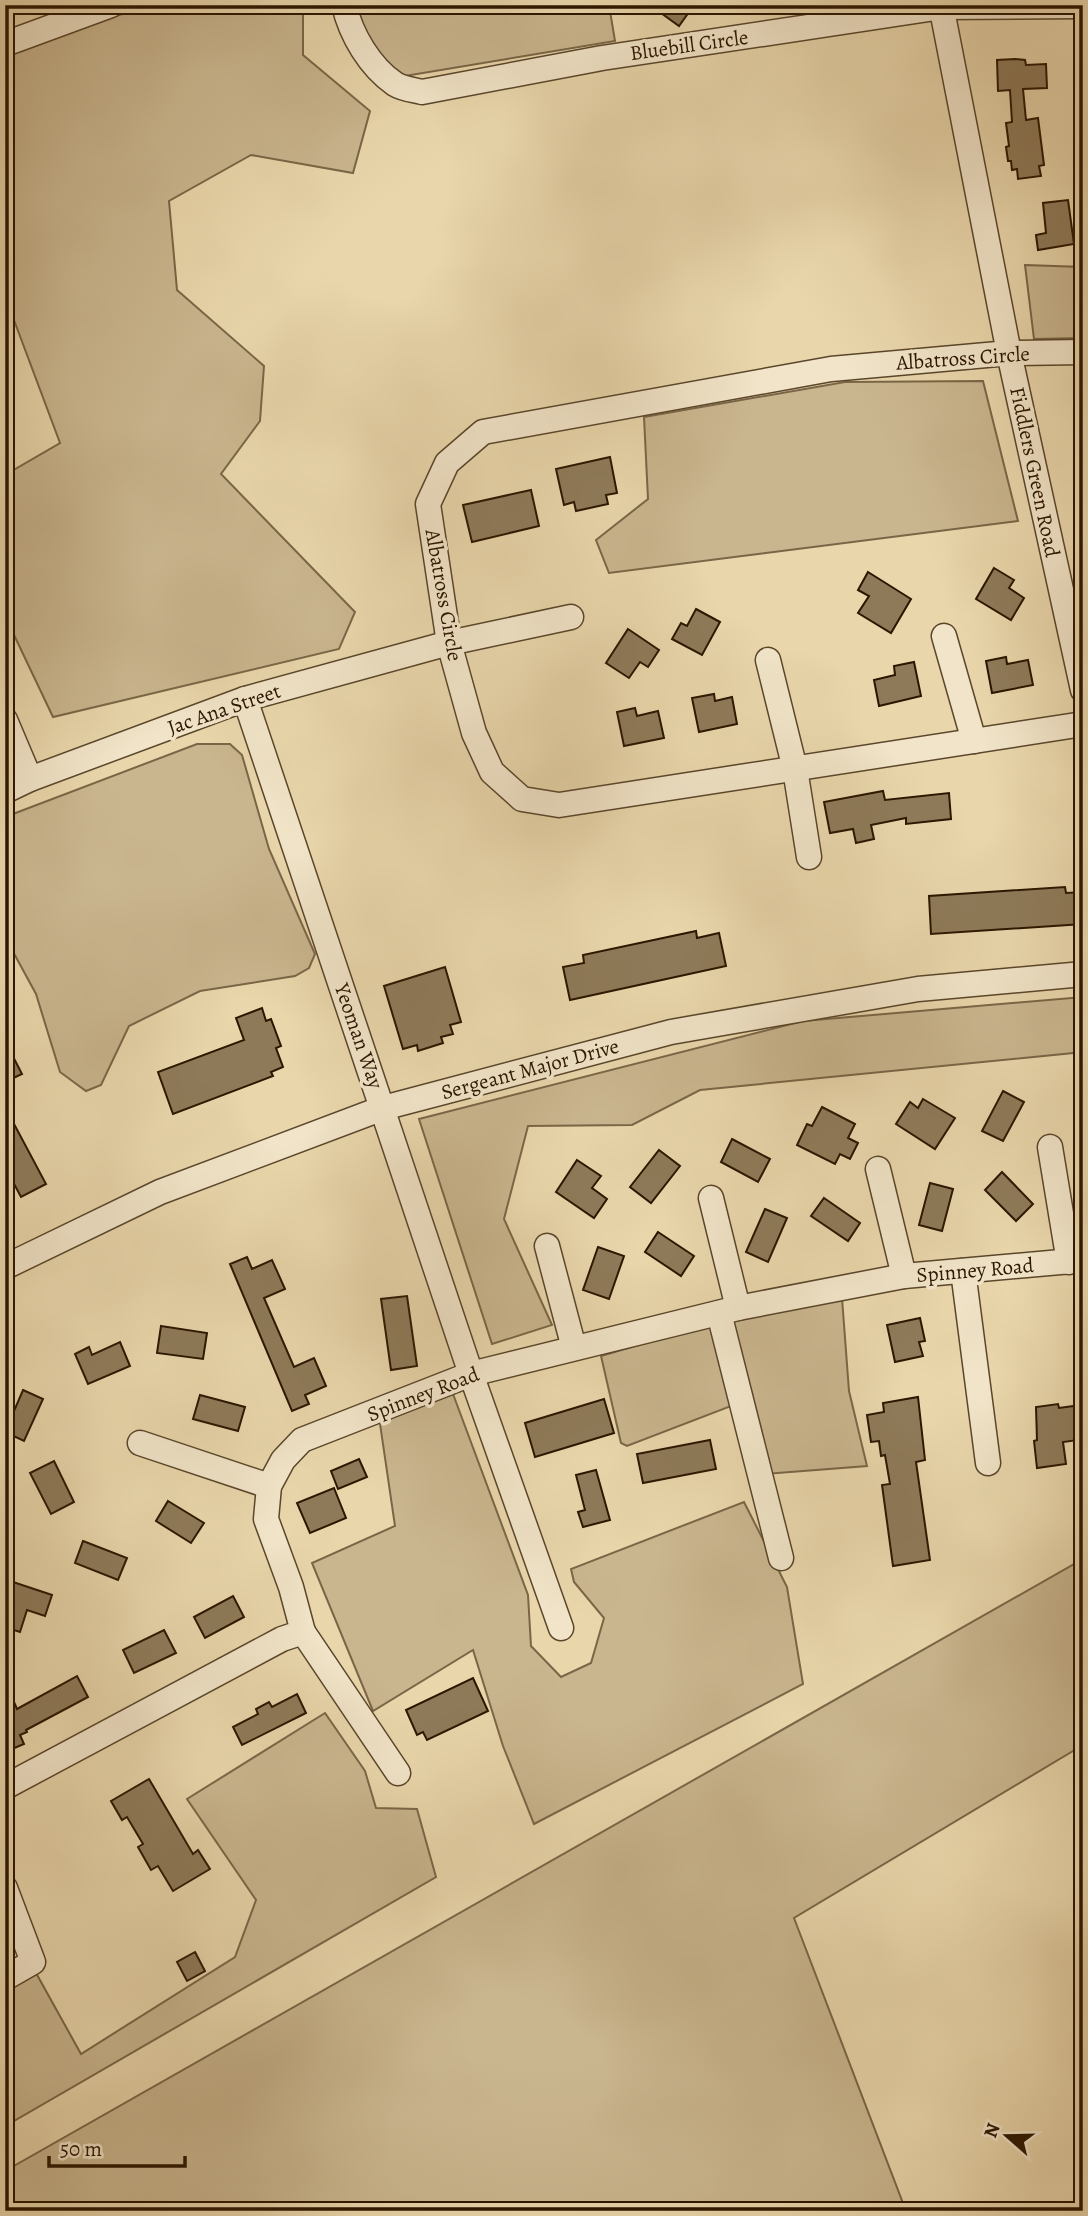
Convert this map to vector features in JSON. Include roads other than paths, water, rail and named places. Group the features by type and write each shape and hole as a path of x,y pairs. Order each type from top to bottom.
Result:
{"street":[{"path":"5,44 111,5"},
{"name":"Bluebill Circle","path":"344,5 348,23 374,67 398,86 422,92 602,58 942,6 1083,6"},
{"name":"Fiddlers Green Road","path":"942,6 1009,352 1083,690"},
{"name":"Albatross Circle","path":"1083,352 1009,352 831,369 483,432 447,463 428,504 449,643 474,733 492,772 522,799 559,805 1083,724"},
{"name":"Jac Ana Street","path":"5,791 30,779 245,699 449,643 571,617"},
{"path":"944,636 974,741"},
{"path":"768,660 795,769 809,857"},
{"name":"Yeoman Way","path":"245,699 471,1374 561,1628"},
{"path":"5,720 12,753 30,779"},
{"name":"Sergeant Major Drive","path":"5,1267 160,1192 383,1108 671,1032 918,989 1083,974"},
{"path":"1050,1147 1076,1261"},
{"path":"878,1169 904,1276"},
{"path":"711,1198 728,1310 781,1558"},
{"path":"547,1246 574,1348"},
{"name":"Spinney Road","path":"398,1773 303,1632 291,1587 266,1519 269,1486 283,1460 302,1440 471,1374 728,1310 904,1276 1076,1261"},
{"path":"963,1271 988,1463"},
{"path":"140,1443 269,1486"},
{"path":"5,1787 282,1639 303,1632"},
{"path":"5,1888 33,1962 5,1978"}]}
